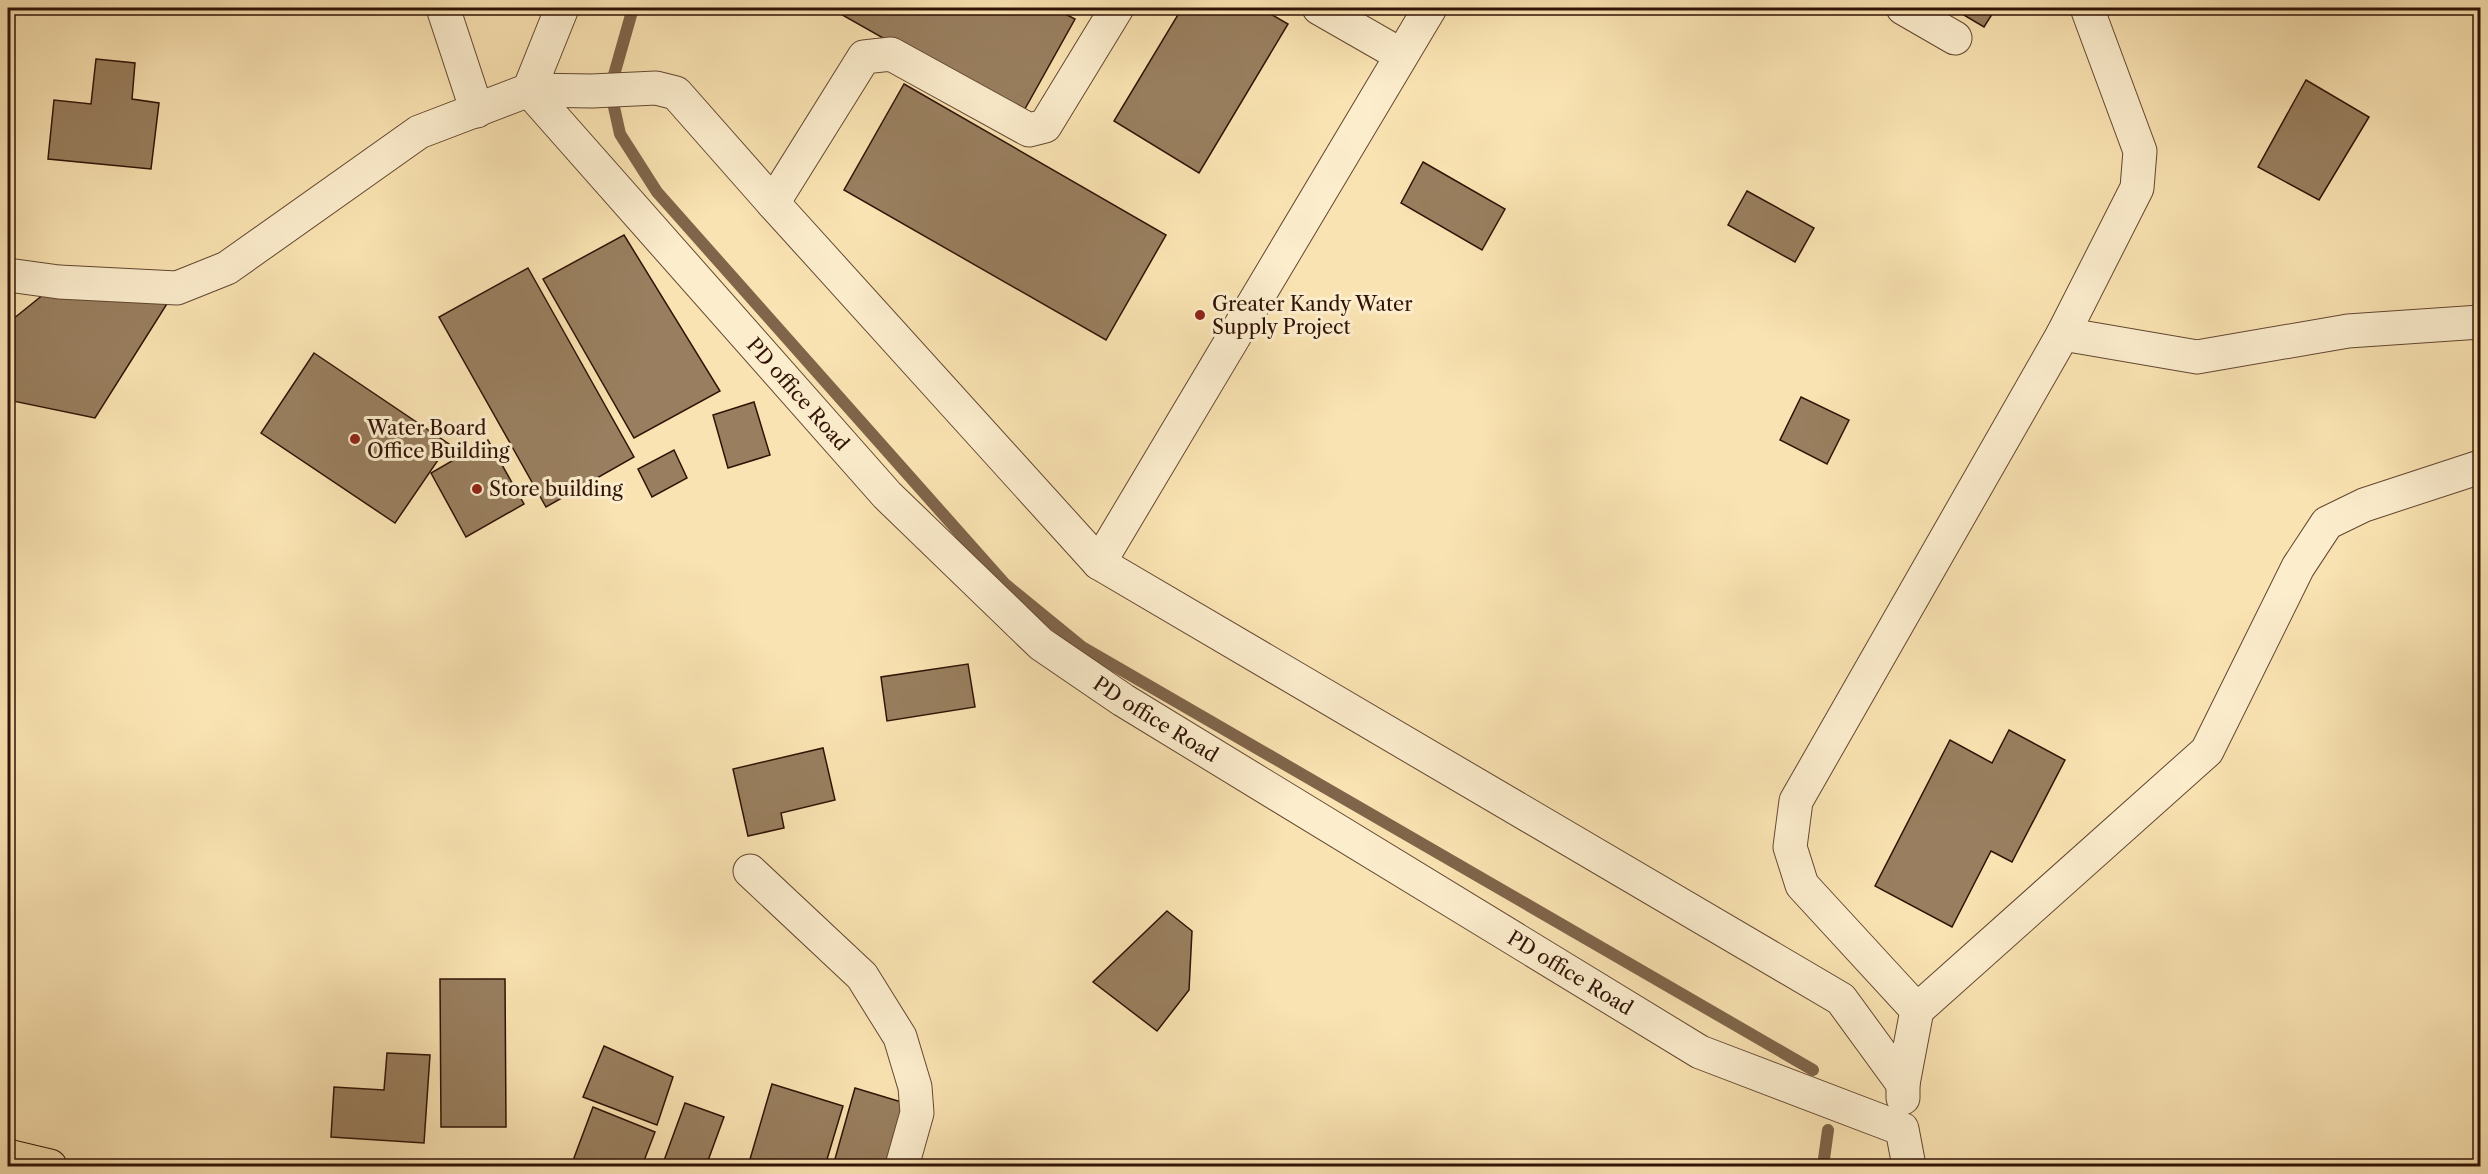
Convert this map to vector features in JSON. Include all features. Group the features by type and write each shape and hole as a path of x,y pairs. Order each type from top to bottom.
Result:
{"main road":[{"path":"8,1156 50,1167"}],"street":[{"path":"442,8 477,111"},
{"path":"529,90 562,8"},
{"path":"773,203 864,57 891,54 1029,130 1046,126 1117,8"},
{"path":"1319,8 1401,55"},
{"path":"1099,563 1430,8"},
{"path":"1903,8 1955,38"},
{"path":"1917,1010 1802,885 1790,847 1796,801 2063,334 2137,188 2140,151 2087,8"},
{"path":"8,275 59,282 177,288 227,268 419,132 529,90 592,91 656,88 676,93 1099,563 1841,999 1903,1084"},
{"name":"PD office Road","path":"529,90 887,495 1041,644 1123,700 1700,1052 1902,1129"},
{"path":"2063,334 2197,357 2348,331 2481,321"},
{"path":"1909,1167 1902,1129 1903,1084 1917,1010 2207,751 2298,567 2327,522 2364,505 2481,467"},
{"path":"750,872 862,976 900,1037 915,1087 917,1113 902,1167"}],"building":[{"path":"830,8 1054,8 1075,19 1021,116"},
{"path":"1182,8 1260,8 1288,24 1199,173 1114,121"},
{"path":"1952,8 1996,8 1984,27"},
{"path":"96,59 135,63 132,99 159,103 151,169 48,159 54,100 91,104"},
{"path":"2306,80 2369,117 2319,200 2258,167"},
{"path":"904,84 1166,235 1106,340 844,190"},
{"path":"1423,162 1505,209 1482,250 1401,203"},
{"path":"1747,191 1814,228 1795,262 1728,225"},
{"path":"624,235 720,391 634,438 543,279"},
{"path":"528,268 634,457 546,507 439,317"},
{"path":"59,282 177,288 95,418 8,400 8,323"},
{"name":"Water Board Office Building","path":"314,353 449,444 395,523 261,433"},
{"path":"1801,397 1849,420 1827,464 1780,440"},
{"path":"754,402 770,455 728,468 713,415"},
{"name":"Store building","path":"488,440 524,504 466,537 431,473"},
{"path":"674,450 687,478 652,497 638,469"},
{"path":"968,664 975,707 887,721 881,677"},
{"path":"2009,730 2065,760 2012,862 1991,851 1952,927 1875,886 1950,740 1992,763"},
{"path":"823,748 835,800 781,813 784,828 748,836 733,769"},
{"path":"1167,911 1192,931 1189,990 1157,1031 1093,982"},
{"path":"440,979 505,979 506,1127 441,1127"},
{"path":"604,1046 673,1077 657,1125 583,1097"},
{"path":"387,1053 430,1055 424,1143 331,1137 334,1087 384,1090"},
{"path":"772,1084 843,1106 825,1166 748,1166"},
{"path":"855,1088 908,1104 889,1166 833,1166"},
{"path":"685,1103 724,1117 706,1166 662,1166"},
{"path":"593,1107 655,1132 642,1166 571,1166"}],"waterway":[{"path":"633,8 610,89 620,134 657,192 1005,584 1082,647 1813,1070"},
{"path":"1823,1166 1828,1130"}],"place":[{"name":"Greater Kandy Water Supply Project","path":"1200,315"},
{"name":"Water Board Office Building","path":"355,439"},
{"name":"Store building","path":"477,489"}]}
